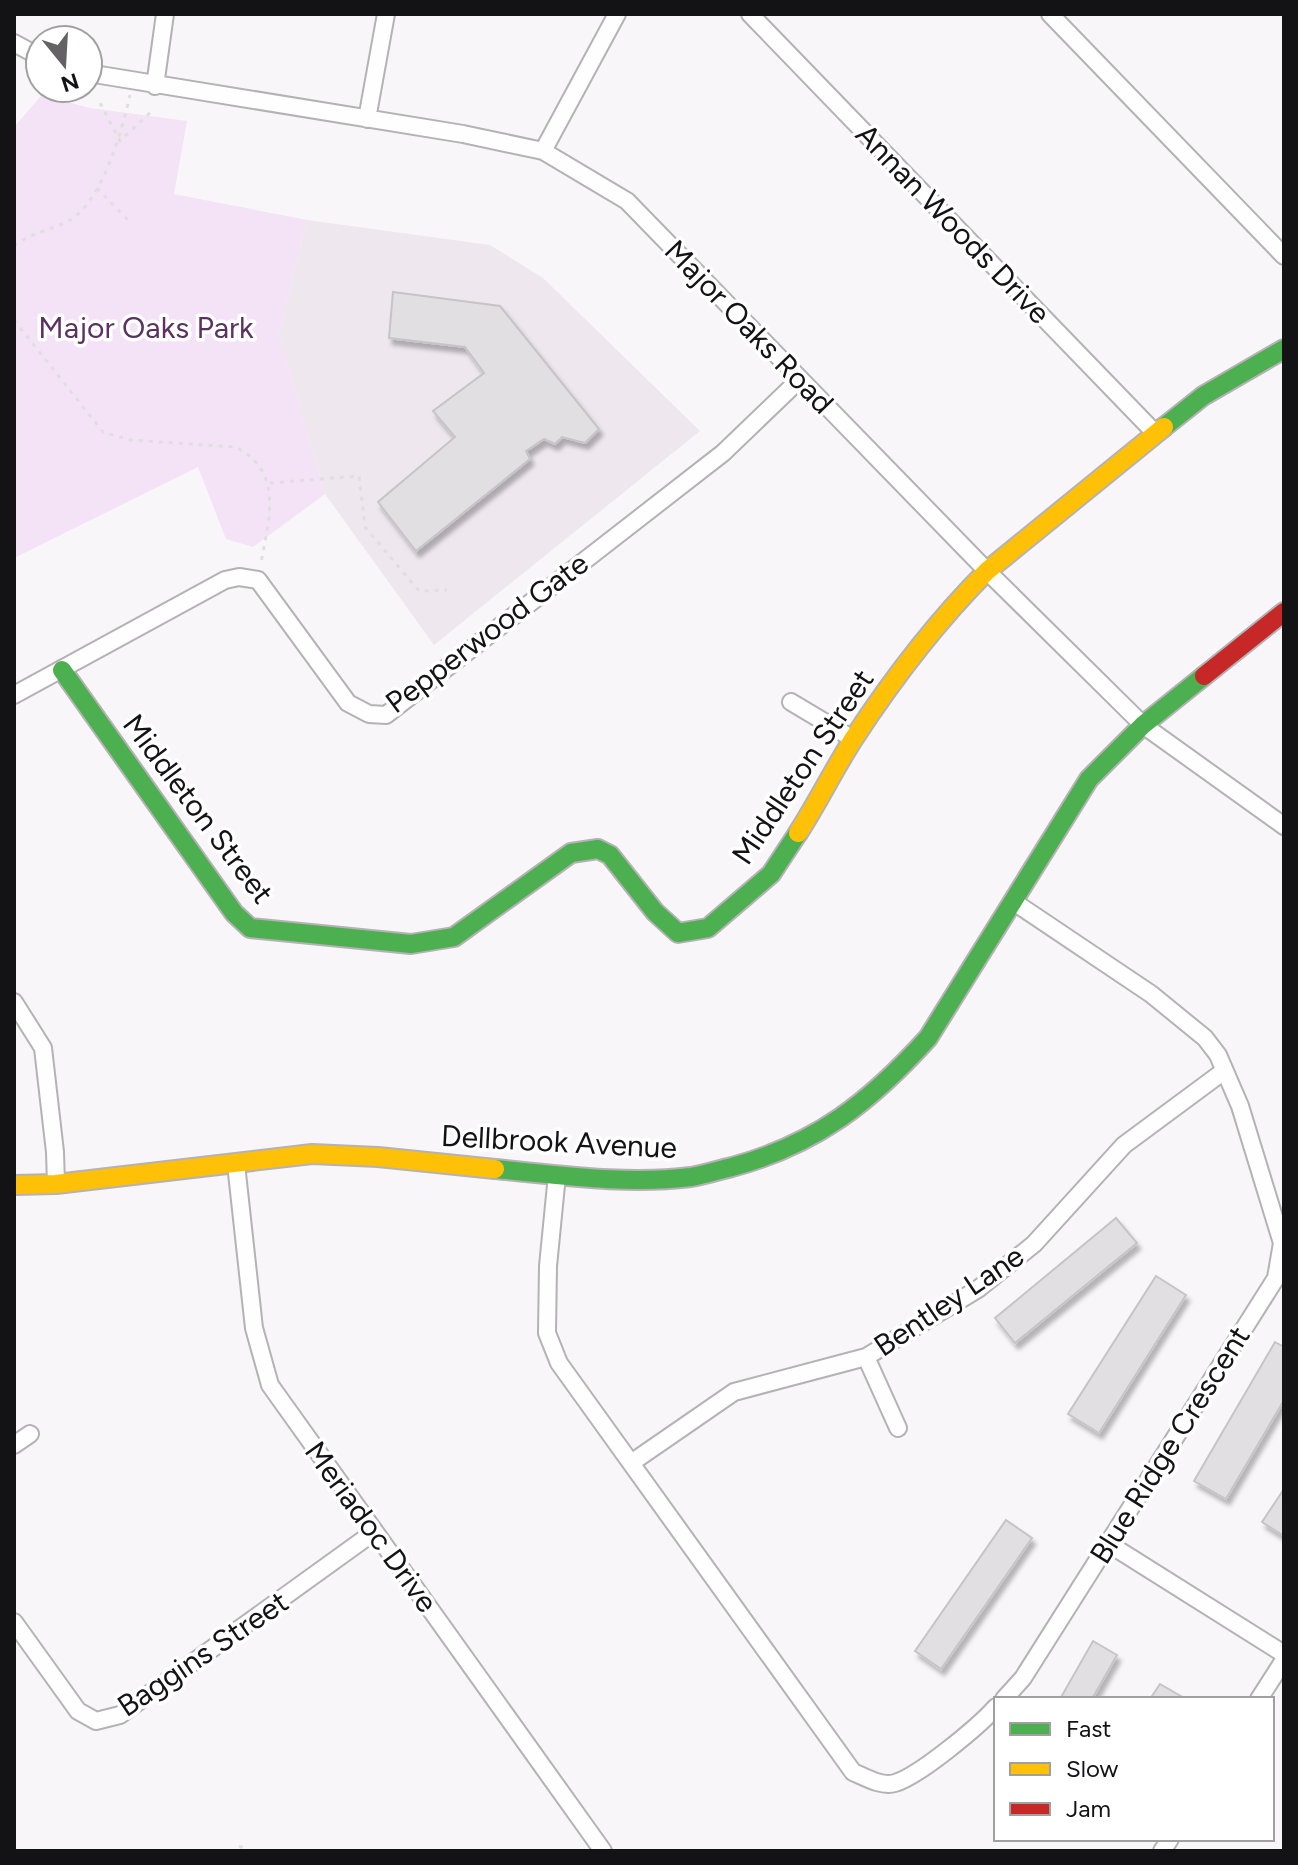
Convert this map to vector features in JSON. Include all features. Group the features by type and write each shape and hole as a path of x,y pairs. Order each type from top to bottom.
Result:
{"street":[{"path":"155,86 165,14"},
{"path":"367,119 386,14"},
{"path":"543,151 617,14"},
{"name":"Annan Woods Drive","path":"750,14 1156,434"},
{"path":"1050,14 1284,256"},
{"name":"Major Oaks Road","path":"104,76 463,134 543,151 627,201 987,571 1143,725 1284,826"},
{"name":"Middleton Street","path":"62,670 234,913 250,928 411,944 454,937 571,853 598,849 610,855 655,912 678,933 708,928 771,874 853,739 965,593 987,571 1203,396 1284,349"},
{"name":"Pepperwood Gate","path":"258,580 348,703 369,714 386,715 723,453 800,379"},
{"path":"14,695 225,580 239,577 258,580"},
{"name":"Dellbrook Avenue","path":"14,1185 56,1184 312,1154 378,1157 557,1175 640,1180 693,1177 760,1159 817,1134 851,1111 896,1073 928,1038 1089,779 1143,725 1284,612"},
{"path":"791,702 853,739"},
{"name":"Blue Ridge Crescent","path":"1006,1697 1023,1678 1276,1278 1282,1243 1240,1106 1218,1055 1205,1038 1162,1003 1014,902"},
{"path":"14,1002 43,1048 56,1184"},
{"name":"Bentley Lane","path":"631,1463 734,1392 866,1357 990,1280 1034,1244 1124,1145 1224,1071"},
{"name":"Meriadoc Drive","path":"236,1164 254,1328 270,1385 603,1851"},
{"path":"557,1175 548,1266 547,1333 559,1363 853,1772 876,1782 894,1784 929,1763 994,1709"},
{"path":"866,1357 898,1428"},
{"path":"14,1445 30,1434"},
{"name":"Baggins Street","path":"14,1622 78,1711 96,1721 120,1715 374,1532"},
{"path":"1109,1544 1284,1657 1260,1697"}],"path":[{"path":"14,246 72,219 94,197 120,141 133,82"},
{"path":"101,104 120,141"},
{"path":"120,141 152,111"},
{"path":"97,188 130,222"},
{"path":"14,320 103,432 130,440 235,447 264,468 269,483 267,527 258,580"},
{"path":"269,483 359,476 365,527 419,591 447,590"},
{"path":"239,1846 250,1851"}],"shaded area":[{"path":"307,220 490,245 543,278 700,431 434,645 325,494 279,334"}],"green space":[{"name":"Major Oaks Park","path":"34,104 75,104 187,121 174,194 307,220 279,334 325,494 253,547 226,539 198,467 14,558 14,127"}],"building":[{"path":"393,292 500,306 599,429 585,443 562,437 555,444 544,439 526,451 530,459 416,551 378,502 455,437 433,411 484,373 465,347 389,338"},
{"path":"1116,1218 1137,1243 1015,1343 995,1318"},
{"path":"1156,1276 1186,1295 1099,1433 1068,1414"},
{"path":"1275,1342 1284,1347 1284,1400 1226,1499 1194,1481"},
{"path":"1284,1489 1284,1536 1262,1522"},
{"path":"1006,1520 1032,1538 941,1669 915,1651"},
{"path":"1093,1641 1117,1655 1093,1697 1061,1697"},
{"path":"1160,1684 1182,1697 1151,1697"}],"traffic: fast":[{"path":"1164,427 1203,396 1284,349"},
{"path":"62,670 234,913 250,928 411,944 454,937 571,853 598,849 610,855 655,912 678,933 708,928 771,874 798,833"},
{"path":"495,1169 617,1180 691,1177 732,1167 790,1146 840,1118 885,1082 928,1038 1089,779 1143,725 1204,676"}],"traffic: slow":[{"path":"798,833 869,716 950,610 987,571 1164,427"},
{"path":"14,1185 56,1184 312,1154 378,1157 495,1169"}],"traffic: jam":[{"path":"1204,676 1284,612"}]}
